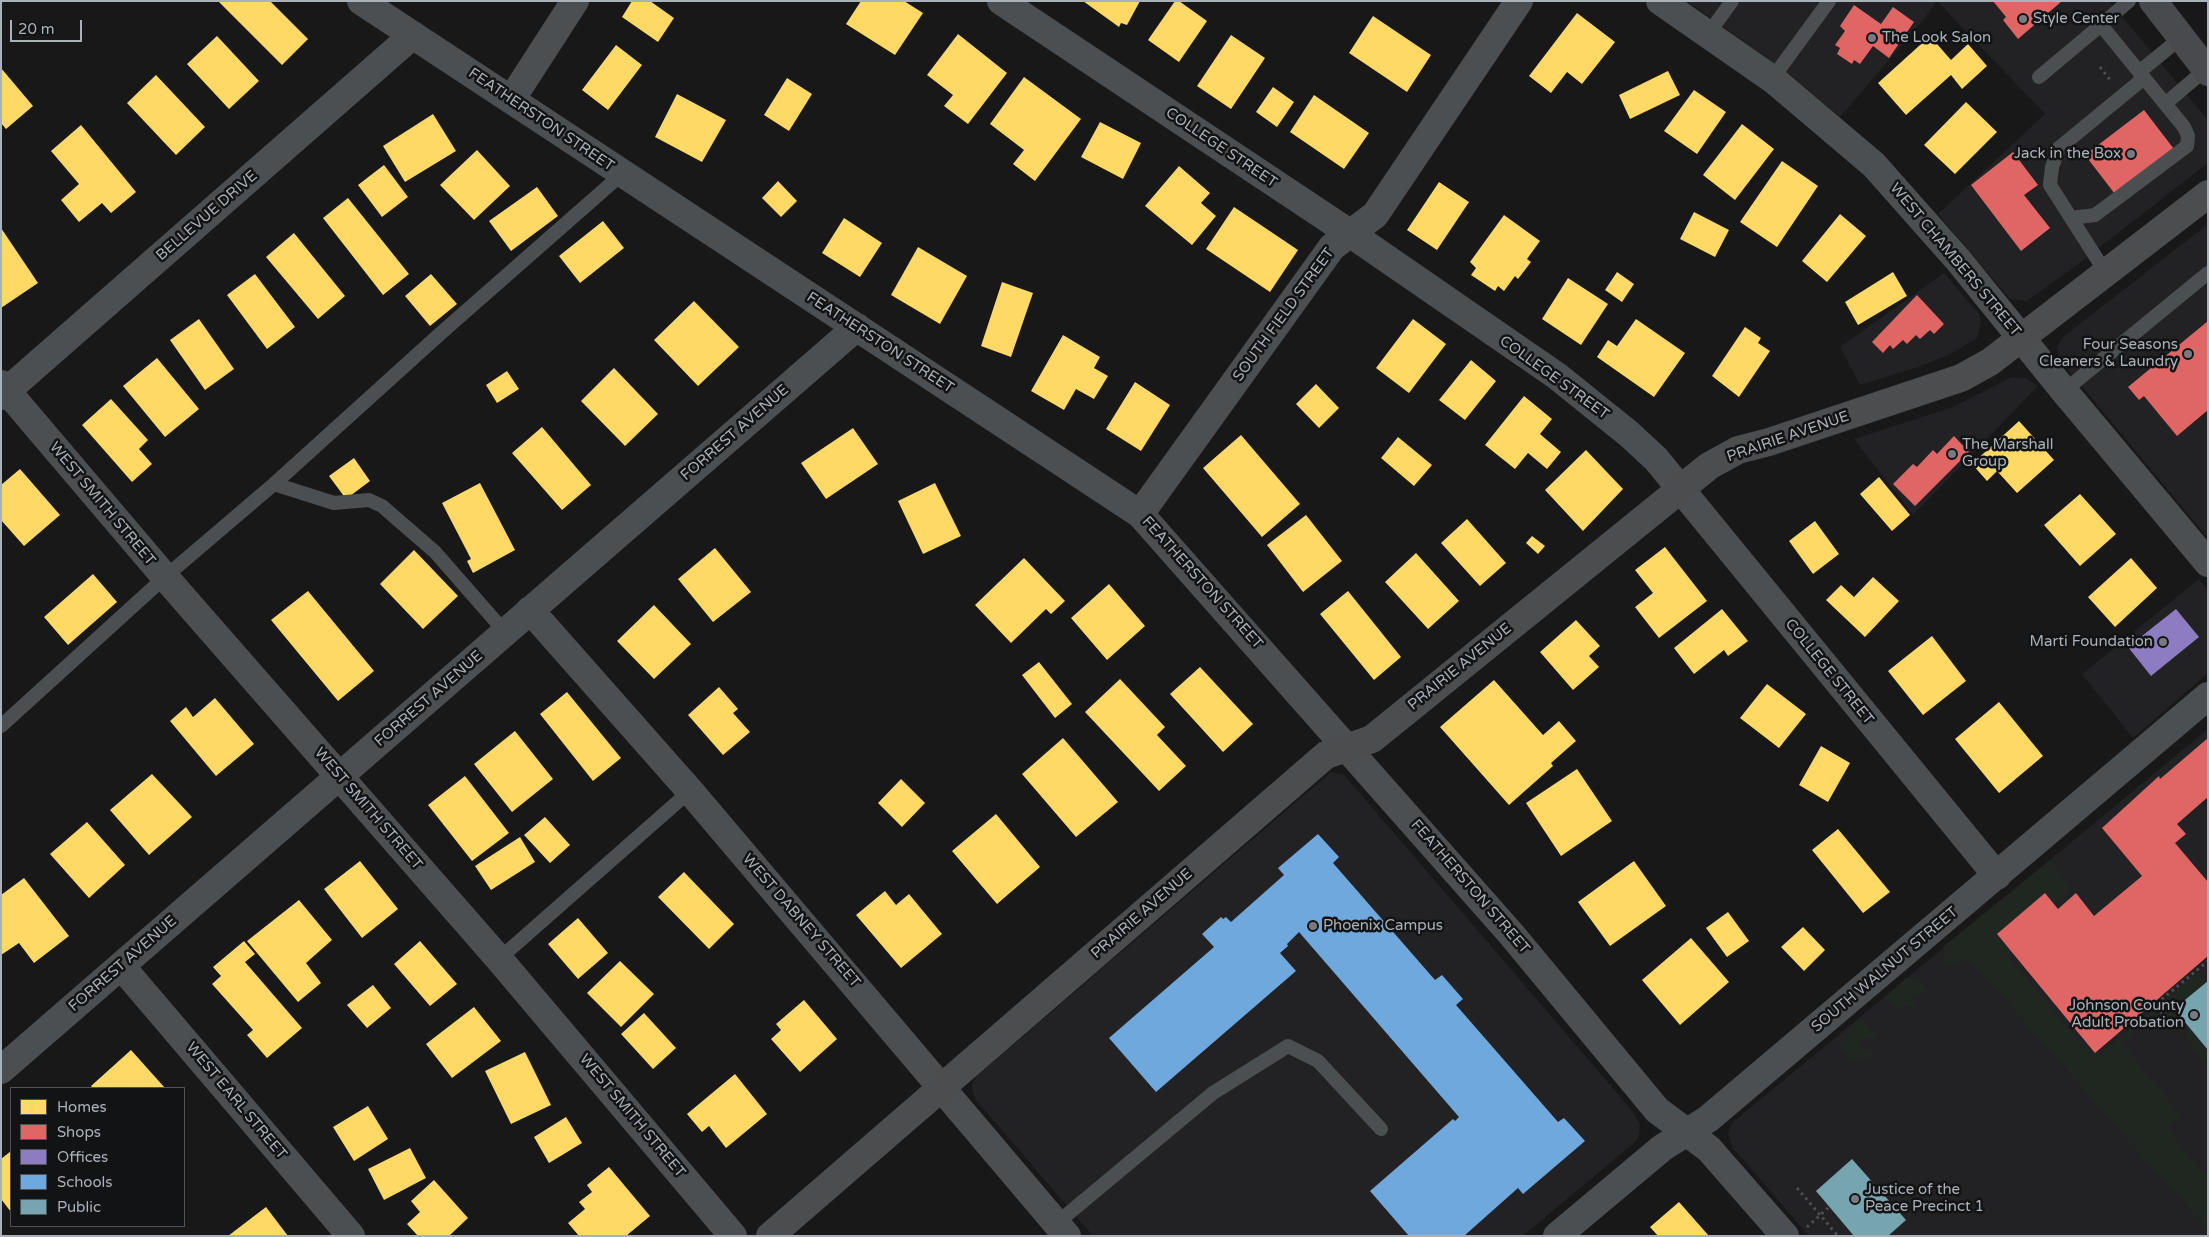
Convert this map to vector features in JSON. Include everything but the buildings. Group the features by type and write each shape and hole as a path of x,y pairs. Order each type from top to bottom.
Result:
{"main road":[{"path":"2153,1 2207,70"}],"street":[{"name":"FEATHERSTON STREET","path":"361,1 1140,514 1349,748 1512,935 1657,1110 1709,1149 1794,1233"},
{"path":"511,100 575,1"},
{"name":"COLLEGE STREET","path":"1001,1 1350,234 1557,376 1629,434 1656,459 1997,876"},
{"name":"SOUTH FIELD STREET","path":"1140,514 1332,247 1375,215 1519,1"},
{"name":"WEST CHAMBERS STREET","path":"1660,1 1709,33 1772,79 1874,165 1959,261 2064,391 2208,563"},
{"name":"BELLEVUE DRIVE","path":"3,390 413,36"},
{"name":"PRAIRIE AVENUE","path":"770,1236 1326,755 1372,739 1679,488 1709,466 1738,450 1769,442 1961,378 1990,362 2208,194"},
{"name":"FORREST AVENUE","path":"1,1070 857,327"},
{"name":"WEST SMITH STREET","path":"3,390 500,959 733,1236"},
{"name":"WEST DABNEY STREET","path":"530,610 690,791 942,1086 1062,1230"},
{"name":"SOUTH WALNUT STREET","path":"1557,1236 1662,1148 1708,1119 2208,696"},
{"name":"WEST EARL STREET","path":"121,966 351,1236"}],"lane":[{"path":"1709,33 1732,1"},
{"path":"1772,79 1829,1"},
{"path":"2039,77 2129,1"},
{"path":"2071,218 2095,215 2187,146 2188,136 2184,127 2101,25"},
{"path":"2106,273 2050,186 2052,167 2059,148 2182,37"},
{"path":"2165,104 2207,70"},
{"path":"1,726 165,577 274,484 441,333 622,174"},
{"path":"2064,391 2208,273"},
{"path":"274,484 334,503 369,500 382,506 435,552 506,632"},
{"path":"500,959 690,791"},
{"path":"1062,1230 1213,1093 1288,1046 1318,1061 1381,1128"}],"path":[{"path":"2100,67 2112,81"},
{"path":"2162,1013 2155,1005 2208,961"},
{"path":"1797,1188 1838,1236"},
{"path":"1794,1233 1829,1207"}],"shaded area":[{"path":"1687,1 1937,1 1925,18 1840,117 1787,72"},
{"path":"1937,1 2109,1 2208,120 2208,163 2027,301 2010,299 1938,214 2045,114"},
{"path":"2208,224 2208,538 2064,365 2059,358 2057,347 2063,337"},
{"path":"1944,273 1979,314 1981,323 1977,338 1951,354 1921,366 1860,385 1840,347"},
{"path":"2012,377 2026,378 2038,386 1913,515 1854,439 1953,407"},
{"path":"2199,579 2208,590 2208,673 2133,738 2082,674"},
{"path":"2208,729 2208,1236 1809,1236 1733,1148 1728,1134 1732,1123"},
{"name":"Phoenix Campus","path":"1331,772 1342,774 1346,777 1630,1108 1640,1124 1639,1135 1636,1141 1523,1236 1093,1236 975,1099 972,1088 973,1082 978,1075"},
{"path":"2050,860 2073,888 2053,904 2045,894 1997,934 2010,950 2006,954 2095,1059 2155,1008 2161,1015 2145,1028 2142,1026 2122,1043 2180,1114 2166,1127 2208,1179 2208,1230 1970,960 1948,965 1946,963 1943,947"},
{"path":"2198,972 2206,983 2185,1022 2177,1028 2159,1005"},
{"path":"1906,978 1916,978 1929,990 1928,992 1911,996 1917,1005 1894,1009 1885,997"},
{"path":"1861,1018 1876,1033 1876,1037 1859,1040 1862,1050 1871,1048 1873,1057 1852,1061 1842,1048 1841,1036"},
{"path":"2191,1029 2208,1050 2208,1065 2184,1035"}],"place":[{"name":"Style Center","path":"2023,19"},
{"name":"The Look Salon","path":"1872,38"},
{"name":"Jack in the Box","path":"2131,154"},
{"name":"Four Seasons Cleaners & Laundry","path":"2188,354"},
{"name":"The Marshall Group","path":"1952,454"},
{"name":"Marti Foundation","path":"2163,642"},
{"name":"Phoenix Campus","path":"1313,926"},
{"name":"Johnson County Adult Probation","path":"2194,1015"},
{"name":"Justice of the Peace Precinct 1","path":"1855,1199"}]}
